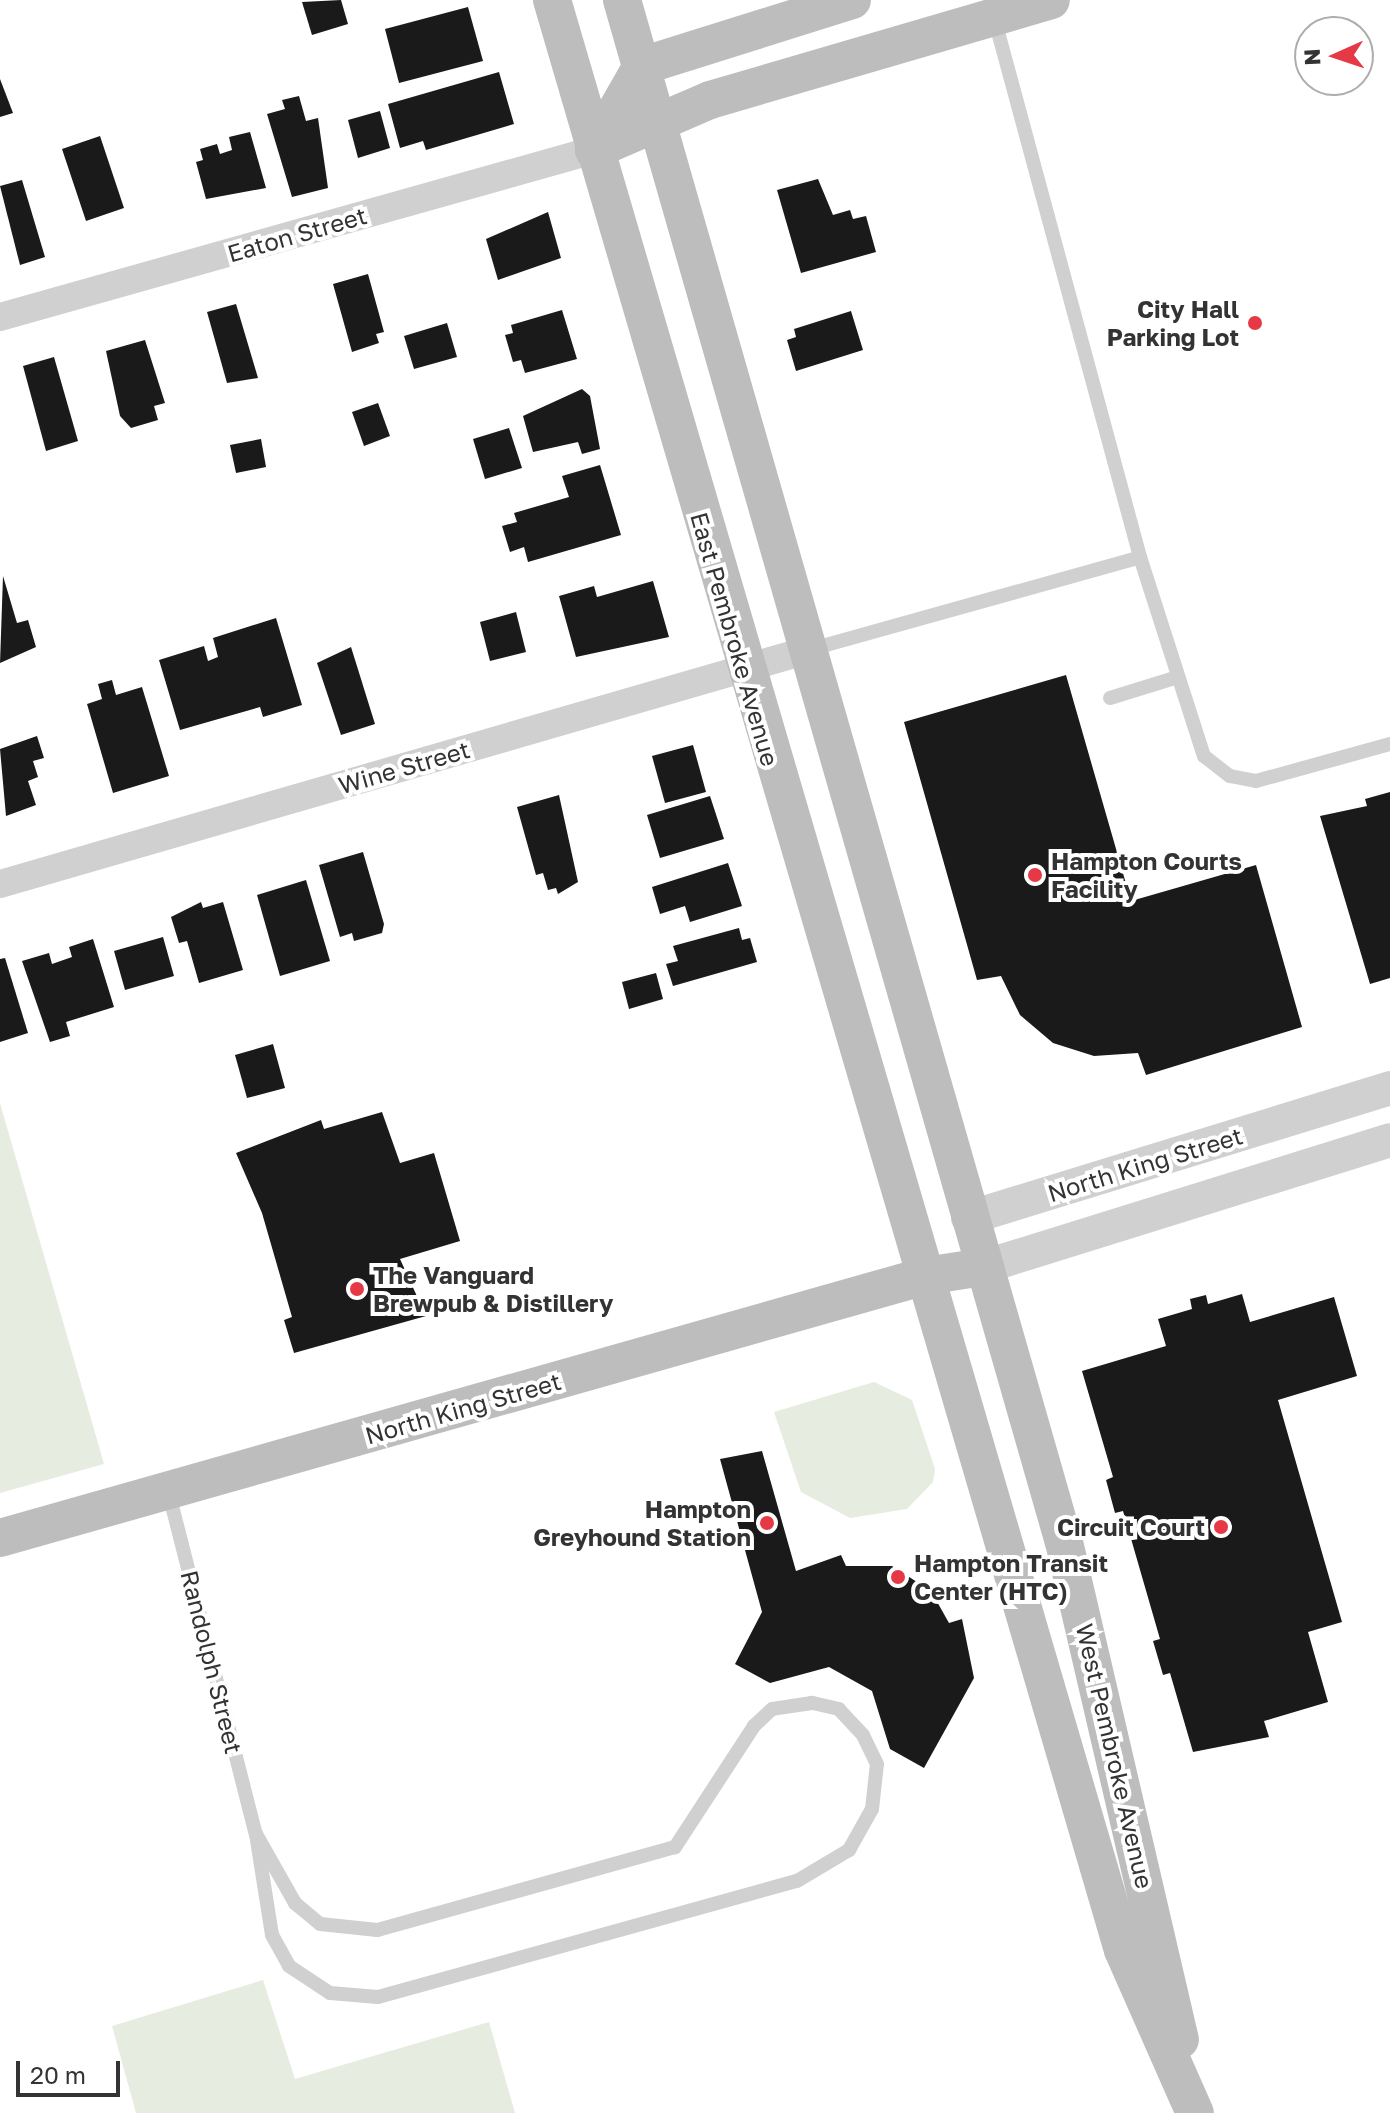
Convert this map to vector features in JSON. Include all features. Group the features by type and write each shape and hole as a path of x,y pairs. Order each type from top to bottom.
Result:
{"main road":[{"name":"East Pembroke Avenue","path":"552,0 743,669 925,1276"},
{"path":"622,0 968,1218 925,1276"},
{"path":"594,150 642,66 852,0"},
{"name":"Eaton Street","path":"594,150 656,118 1051,0"},
{"name":"West Pembroke Avenue","path":"968,1218 1064,1542 1195,2113"},
{"name":"North King Street","path":"0,1538 925,1276 983,1267"},
{"name":"West Pembroke Avenue","path":"925,1276 1123,1950 1195,2113"}],"street":[{"name":"Eaton Street","path":"0,317 594,150"},
{"name":"Wine Street","path":"0,884 808,650"},
{"name":"North King Street","path":"968,1218 1390,1088"},
{"name":"North King Street","path":"983,1267 1390,1140"}],"lane":[{"path":"994,17 1140,557 1204,756 1230,776 1276,778 1390,744"},
{"path":"808,650 1140,557"},
{"path":"1110,698 1178,677"},
{"name":"Randolph Street","path":"168,1490 256,1834"},
{"path":"812,1703 839,1709 863,1735 877,1764 872,1809 849,1850 797,1881 378,1997 330,1993 289,1966 272,1935 256,1834 295,1903 320,1924 377,1930 675,1847 699,1819 754,1726 772,1709 812,1703"}],"shaded area":[{"path":"0,1103 104,1464 0,1493"},
{"path":"874,1382 912,1400 935,1469 933,1482 907,1509 850,1518 801,1492 774,1412"},
{"path":"263,1980 295,2079 489,2022 515,2113 136,2113 112,2026"}],"building":[{"path":"341,0 348,24 312,35 302,2"},
{"path":"468,7 483,61 399,83 385,29"},
{"path":"499,72 514,124 426,150 423,141 400,148 388,104"},
{"path":"0,79 13,113 0,117"},
{"path":"299,96 306,121 318,118 328,188 292,197 267,114 285,109 282,100"},
{"path":"380,111 390,148 358,158 348,120"},
{"path":"250,132 266,188 206,199 196,162 203,160 200,149 217,144 220,154 232,150 229,137"},
{"path":"100,136 124,208 86,221 62,149"},
{"path":"818,179 833,215 850,210 853,219 866,216 876,252 801,273 777,190"},
{"path":"22,180 45,257 20,265 0,186"},
{"path":"548,212 561,258 498,280 486,239"},
{"path":"368,274 384,332 376,334 379,343 352,352 333,284"},
{"path":"236,304 258,378 227,383 207,312"},
{"path":"562,310 577,359 525,373 521,360 513,362 505,335 513,333 511,325"},
{"path":"851,311 863,350 796,371 787,340 796,337 794,329"},
{"path":"447,323 457,357 414,369 404,336"},
{"path":"145,340 165,403 154,406 158,420 131,428 120,416 106,351"},
{"path":"54,357 78,441 46,451 23,366"},
{"path":"582,389 590,396 600,449 582,454 578,442 533,452 523,416"},
{"path":"378,403 390,436 364,446 352,412"},
{"path":"509,428 522,468 485,479 473,439"},
{"path":"261,439 266,467 236,473 230,445"},
{"path":"600,465 621,535 528,562 524,547 510,552 502,526 517,522 514,513 569,497 562,476"},
{"path":"3,576 17,623 28,620 36,647 0,663"},
{"path":"653,581 669,637 576,657 559,596 594,586 597,597"},
{"path":"516,612 526,652 490,661 480,622"},
{"path":"276,618 302,705 263,717 260,707 180,730 159,660 204,646 208,661 218,657 213,638"},
{"path":"351,647 375,724 341,735 317,663"},
{"name":"Hampton Courts Facility","path":"1066,675 1131,901 1256,865 1302,1027 1146,1075 1138,1053 1094,1056 1053,1043 1020,1015 1001,976 977,980 904,722"},
{"path":"112,680 116,695 142,687 169,776 113,793 87,704 102,699 98,684"},
{"path":"37,736 44,758 33,761 38,777 28,781 36,805 6,816 0,749"},
{"path":"693,745 706,792 665,803 652,756"},
{"path":"1390,792 1390,978 1370,984 1320,816 1367,806 1365,799"},
{"path":"559,795 578,882 558,894 556,888 548,890 543,873 536,875 517,807"},
{"path":"710,796 724,839 660,858 647,815"},
{"path":"363,852 384,924 382,933 354,941 352,933 340,937 319,865"},
{"path":"728,863 742,906 690,922 685,906 660,914 652,887"},
{"path":"306,880 330,961 280,976 257,895"},
{"path":"201,902 203,908 223,902 243,970 199,983 187,941 179,943 171,917"},
{"path":"739,928 742,940 750,938 757,962 673,986 666,964 678,961 673,946"},
{"path":"163,937 174,976 125,990 114,951"},
{"path":"93,939 114,1007 66,1022 70,1036 50,1042 22,961 49,953 52,964 72,957 69,947"},
{"path":"5,958 28,1033 0,1042 0,959"},
{"path":"656,973 663,999 629,1009 622,982"},
{"path":"273,1044 285,1088 247,1098 235,1055"},
{"path":"382,1112 400,1163 434,1153 460,1241 400,1259 426,1316 294,1353 284,1320 292,1317 262,1213 236,1153 321,1120 324,1129"},
{"name":"Circuit Court","path":"1242,1294 1250,1322 1334,1297 1357,1376 1278,1400 1342,1622 1308,1632 1328,1702 1264,1721 1269,1737 1193,1752 1170,1673 1163,1675 1153,1641 1160,1639 1123,1511 1115,1513 1106,1480 1113,1477 1082,1371 1166,1346 1158,1319 1192,1309 1190,1299 1206,1295 1208,1304"},
{"path":"762,1451 796,1571 841,1555 846,1566 892,1566 931,1591 949,1623 962,1619 974,1678 924,1768 890,1749 872,1691 829,1667 770,1683 735,1664 762,1612 720,1459"}],"place":[{"name":"City Hall Parking Lot","path":"1255,323"},
{"name":"Hampton Courts Facility","path":"1035,875"},
{"name":"The Vanguard Brewpub & Distillery","path":"357,1289"},
{"name":"Hampton Greyhound Station","path":"767,1523"},
{"name":"Circuit Court","path":"1221,1527"},
{"name":"Hampton Transit Center (HTC)","path":"898,1577"}]}
